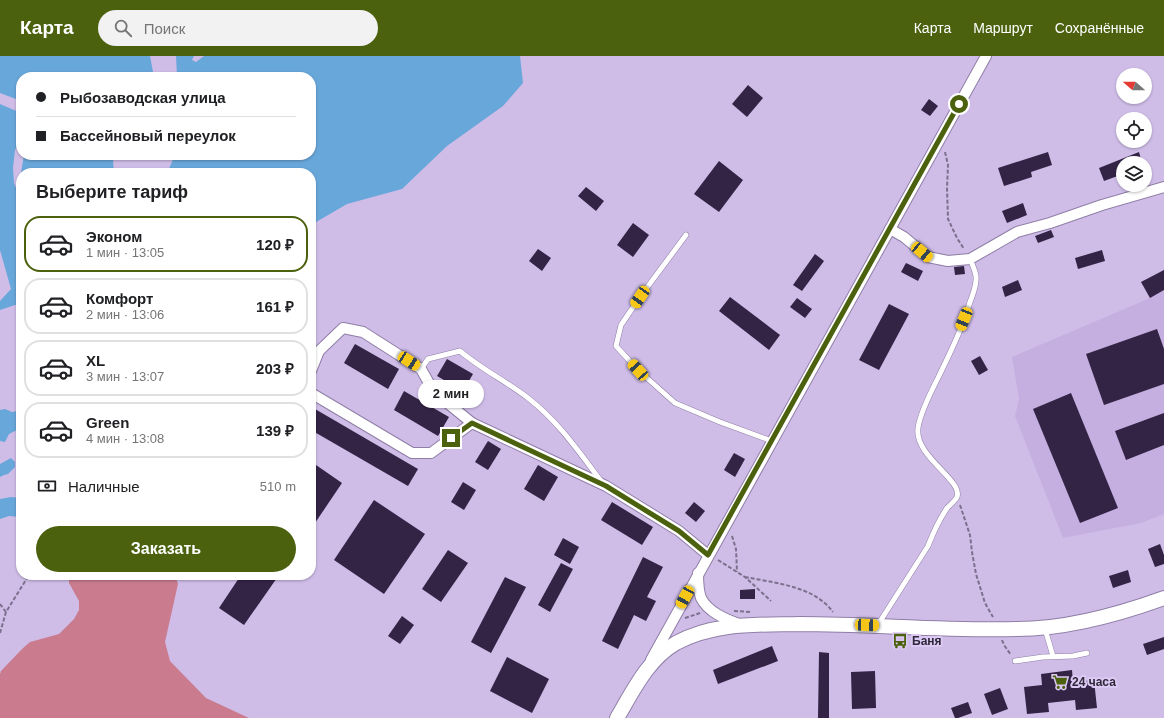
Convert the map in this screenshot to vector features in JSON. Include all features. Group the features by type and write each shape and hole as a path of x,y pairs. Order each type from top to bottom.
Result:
{"street":[{"path":"617,718 986,56"},
{"path":"890,229 904,237 928,257 948,261 970,259 1017,232 1164,187"},
{"path":"316,358 319,351 343,328 363,332 421,369 434,392 472,423 606,486 679,531 708,555"},
{"path":"316,396 412,453 431,453 472,423"},
{"path":"698,573 699,587 702,598 711,610 724,619 740,625"},
{"path":"644,672 660,655 675,644 716,628 740,625 842,624 1018,630 1115,615 1163,600"}],"lane":[{"path":"686,235 621,325 616,346 638,370 675,403 720,422 772,441"},
{"path":"878,625 928,546 946,509 957,497 957,489 954,483 931,460 921,447 918,437 918,429 928,396 955,343 969,307 976,276 970,259"},
{"path":"421,369 428,358 460,351 528,398 554,421 606,486"},
{"path":"1045,627 1053,656"},
{"path":"1015,661 1053,656 1074,656 1087,654"}],"path":[{"path":"939,140 948,165 948,219 957,238 970,259"},
{"path":"957,497 970,535 975,567 986,603 999,629 1004,645 1015,661"},
{"path":"729,518 736,549 737,572"},
{"path":"708,555 745,577 771,601"},
{"path":"745,577 799,589 817,598 834,613"},
{"path":"0,633 6,612 25,580"},
{"path":"0,604 6,612"}],"shaded area":[{"path":"1164,270 1164,514 1141,523 1063,538 1015,416 1019,399 1012,357 1150,298 1141,282"},
{"path":"69,580 177,580 178,584 165,642 170,661 206,698 249,718 0,718 1,671 30,642 59,634 74,619 79,610 79,601 69,583"}],"water":[{"path":"0,56 150,56 153,72 16,72 16,99 0,93"},
{"path":"176,56 194,56 192,60 196,62 204,56 520,56 523,83 503,106 447,146 402,189 347,204 316,222 316,168 169,168 173,160 316,160 316,72 177,72"},
{"path":"0,104 16,111 16,148 13,168 14,183 16,188 16,305 0,310 0,301 11,289 0,250"},
{"path":"23,160 114,160 114,168 22,168"},
{"path":"5,409 12,412 16,411 16,430 9,434 5,442 0,441 0,410"},
{"path":"11,458 15,462 15,467 8,474 0,477 0,464"},
{"path":"16,498 16,517 9,516 0,519 0,499"}],"building":[{"path":"748,85 763,98 747,117 732,104"},
{"path":"929,99 938,106 930,116 921,110"},
{"path":"1048,152 1052,165 1031,172 1032,177 1004,186 998,168"},
{"path":"1139,152 1140,156 1129,156"},
{"path":"719,161 743,180 719,212 694,194"},
{"path":"1116,161 1116,177 1104,181 1099,168"},
{"path":"586,187 604,201 596,211 578,196"},
{"path":"1023,203 1027,215 1007,223 1002,211"},
{"path":"633,223 649,235 633,257 617,245"},
{"path":"1051,230 1054,237 1038,243 1035,236"},
{"path":"538,249 551,258 542,271 529,261"},
{"path":"1102,250 1105,261 1078,269 1075,258"},
{"path":"815,254 824,261 802,291 793,285"},
{"path":"906,263 923,271 918,281 901,272"},
{"path":"964,266 965,274 955,275 954,267"},
{"path":"1164,270 1164,290 1150,298 1141,282"},
{"path":"1018,280 1022,290 1005,297 1002,287"},
{"path":"730,297 780,335 769,350 719,311"},
{"path":"797,298 812,309 805,318 790,307"},
{"path":"889,304 909,314 879,370 859,360"},
{"path":"1157,329 1164,349 1164,384 1104,405 1086,354"},
{"path":"355,344 399,369 388,389 344,363"},
{"path":"980,356 988,370 979,375 971,361"},
{"path":"447,359 473,374 463,391 437,376"},
{"path":"404,391 449,417 438,436 394,410"},
{"path":"1071,393 1118,508 1080,523 1033,409"},
{"path":"316,410 418,469 408,486 316,433"},
{"path":"1164,413 1164,445 1126,460 1115,431"},
{"path":"488,441 501,449 488,470 475,462"},
{"path":"734,453 745,459 735,477 724,470"},
{"path":"316,465 342,483 316,522"},
{"path":"538,465 558,477 544,501 524,489"},
{"path":"463,482 476,490 464,510 451,502"},
{"path":"374,500 425,534 384,594 334,560"},
{"path":"612,502 653,527 642,545 601,520"},
{"path":"694,502 705,511 696,522 685,513"},
{"path":"563,538 579,547 570,564 554,555"},
{"path":"1160,544 1164,555 1164,564 1155,567 1148,549"},
{"path":"448,550 468,563 441,602 422,589"},
{"path":"643,557 663,567 647,597 656,601 646,621 634,615 618,649 602,641"},
{"path":"561,563 573,569 550,612 538,605"},
{"path":"1128,570 1131,582 1113,588 1109,576"},
{"path":"505,577 526,587 491,653 471,642"},
{"path":"238,580 276,580 244,625 219,608"},
{"path":"755,589 755,599 740,599 740,590"},
{"path":"402,616 414,625 400,644 388,636"},
{"path":"1164,637 1164,649 1147,655 1143,644"},
{"path":"772,646 778,661 718,684 713,670"},
{"path":"819,652 829,653 829,718 818,718"},
{"path":"507,657 549,679 532,713 490,691"},
{"path":"1072,670 1073,682 1094,680 1097,708 1076,710 1075,700 1048,703 1049,712 1027,714 1024,687 1042,685 1041,674"},
{"path":"875,671 876,708 852,709 851,672"},
{"path":"1000,688 1008,709 992,715 984,694"},
{"path":"968,702 972,713 955,718 951,708"}],"place":[{"name":"Баня","path":"900,641"},
{"name":"24 часа","path":"1060,682"}],"route":[{"path":"451,438 472,423 606,486 679,531 708,555 786,418 959,104"}]}
